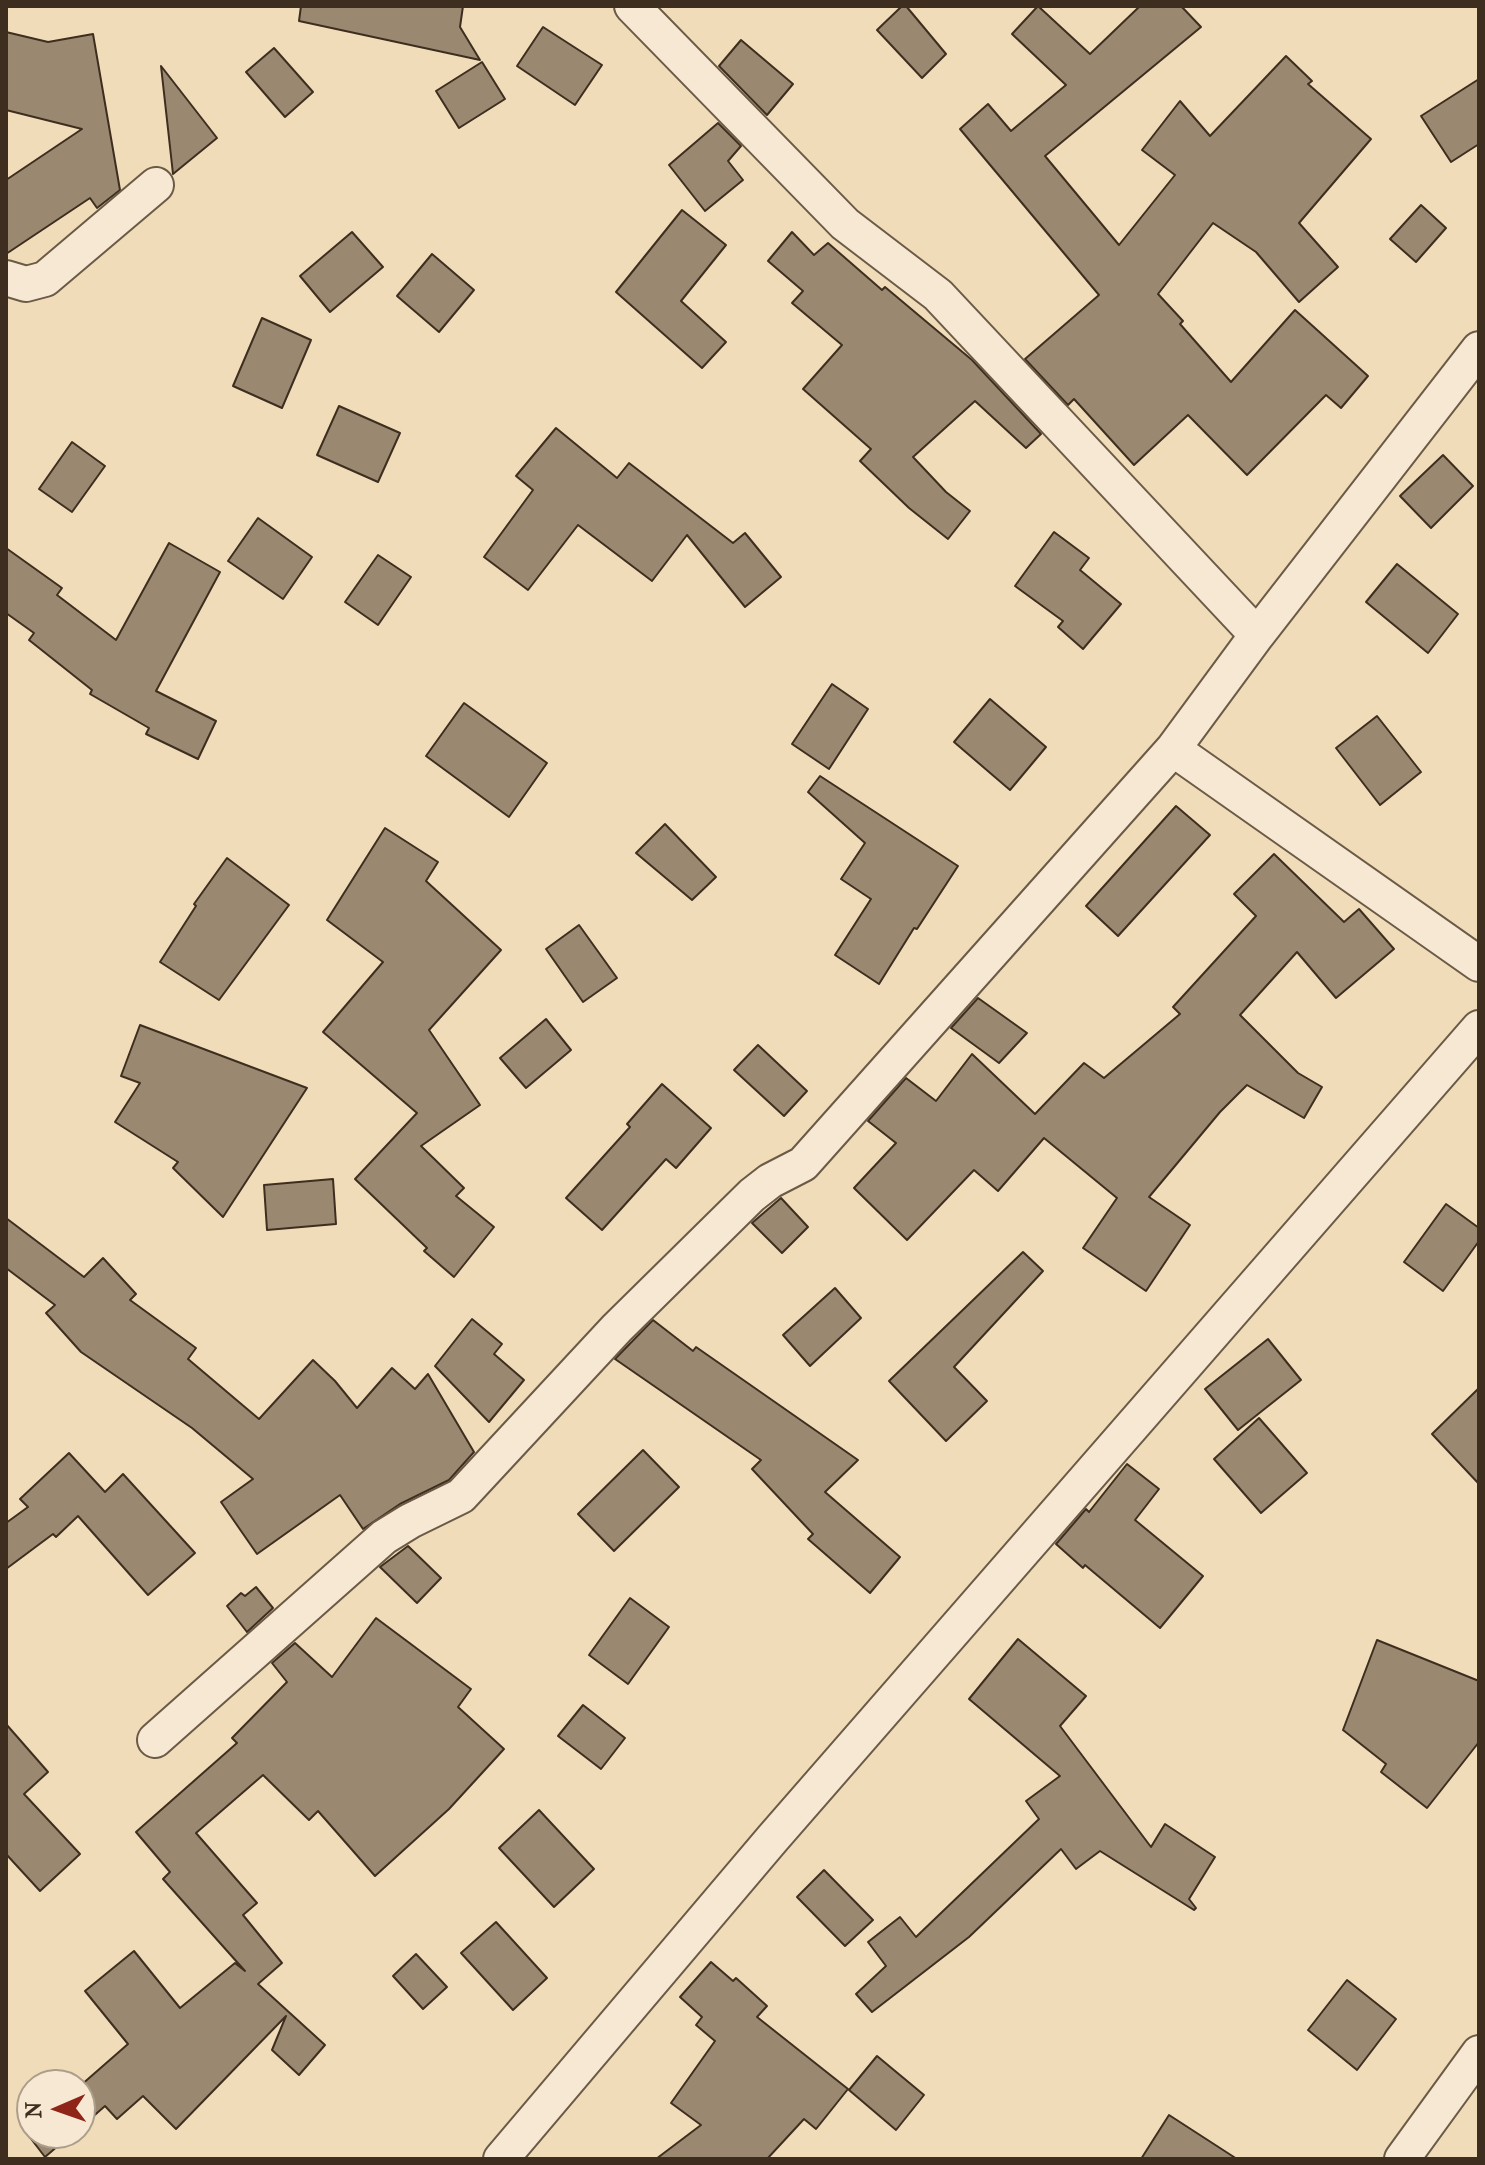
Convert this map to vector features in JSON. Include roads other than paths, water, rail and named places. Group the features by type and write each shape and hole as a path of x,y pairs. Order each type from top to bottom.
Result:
{"street":[{"path":"632,6 845,224 938,295 1257,635"},
{"path":"6,278 26,284 45,279 156,185"},
{"path":"155,1740 384,1537 461,1496 617,1328 752,1195 770,1181 803,1164 1173,749 1257,635 1479,349"},
{"path":"1173,749 1479,964"},
{"path":"501,2159 773,1838 1479,1028"},
{"path":"1402,2159 1479,2053"}]}
